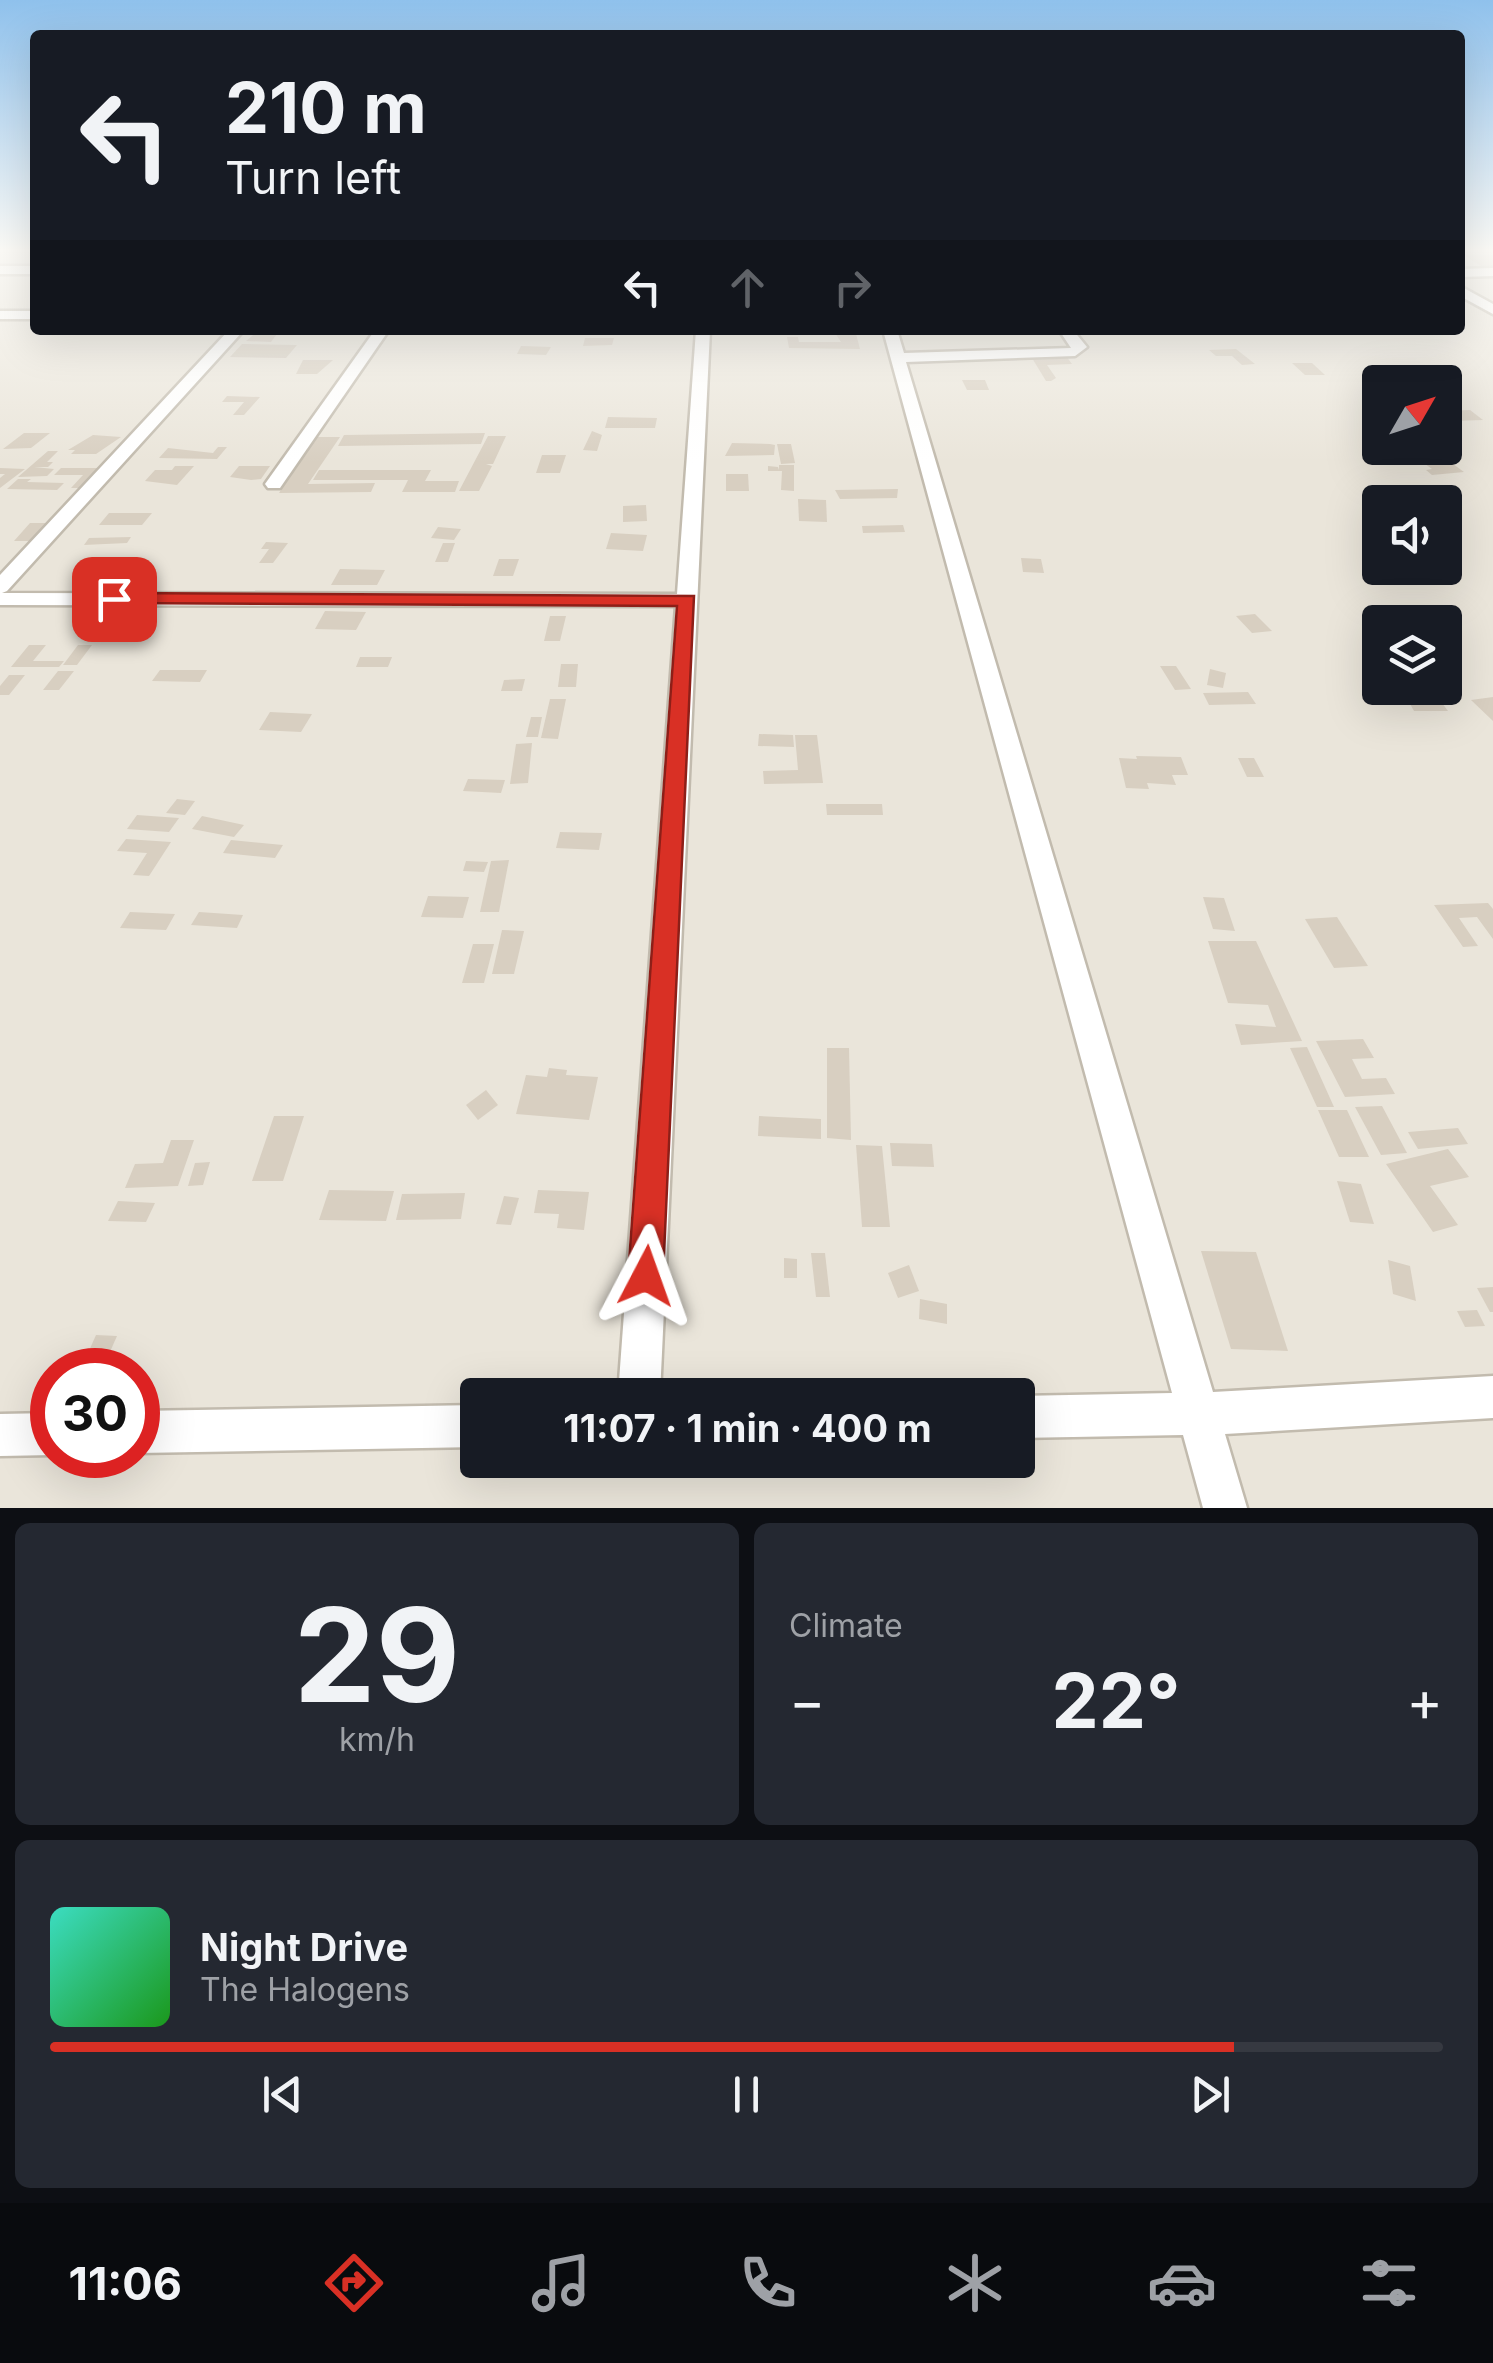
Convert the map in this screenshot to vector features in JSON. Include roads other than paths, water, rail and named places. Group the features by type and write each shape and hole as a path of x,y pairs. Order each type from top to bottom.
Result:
{"street":[{"path":"0,587 232,335"},
{"path":"274,484 378,335"},
{"path":"639,1378 704,335"},
{"path":"1070,335 1080,348 1075,352 894,344 1225,1508"},
{"path":"0,598 687,600"},
{"path":"1035,1417 1198,1414 1493,1398"},
{"path":"160,1432 460,1426"},
{"path":"0,1435 30,1434"}]}
